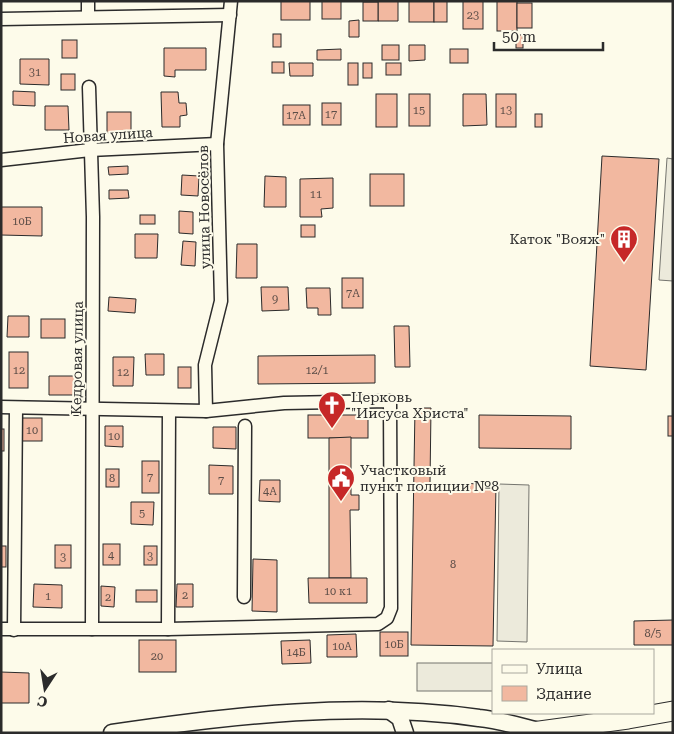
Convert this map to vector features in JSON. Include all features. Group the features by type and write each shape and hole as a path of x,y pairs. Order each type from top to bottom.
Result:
{"main road":[{"path":"532,732 628,720 673,711"}],"street":[{"path":"88,1 88,17"},
{"name":"улица Новосёлов","path":"206,411 205,365 221,301 217,144 231,1"},
{"path":"1,19 230,15"},
{"name":"Кедровая улица","path":"89,87 93,217 92,629"},
{"name":"Новая улица","path":"1,160 90,150 217,144"},
{"path":"1,407 206,411 284,403 390,401 391,608 387,618 378,624 168,629 7,630 16,408"},
{"path":"168,629 169,411"},
{"path":"244,597 245,426"},
{"path":"112,733 270,714 389,710 423,711 481,718 532,732"},
{"path":"389,710 400,718 405,733"}],"shaded area":[{"path":"667,158 673,159 673,281 659,280"},
{"path":"499,484 529,485 527,642 497,641"},
{"path":"417,663 492,663 492,691 417,691"}],"building":[{"path":"281,1 310,1 310,20 281,20"},
{"path":"322,1 341,1 341,19 322,19"},
{"path":"378,1 398,1 398,21 378,21"},
{"path":"409,1 434,1 434,22 409,22"},
{"path":"434,1 447,1 447,22 434,22"},
{"path":"463,1 483,1 483,29 463,29"},
{"path":"497,1 517,1 517,31 497,31"},
{"path":"363,2 378,2 378,21 363,21"},
{"path":"517,3 532,3 532,28 517,28"},
{"path":"359,20 359,37 349,37 349,21"},
{"path":"273,34 281,34 281,47 273,47"},
{"path":"516,35 523,35 523,48 516,48"},
{"path":"62,40 77,40 77,58 62,58"},
{"path":"382,45 399,45 399,60 382,60"},
{"path":"409,45 425,45 425,60 409,61"},
{"path":"164,48 206,48 206,70 175,70 175,77 164,76"},
{"path":"341,49 341,60 317,60 317,50"},
{"path":"450,49 468,49 468,63 450,63"},
{"path":"20,59 49,59 49,85 20,84"},
{"path":"272,62 284,62 284,73 272,73"},
{"path":"289,63 313,63 313,76 290,76"},
{"path":"348,63 358,63 358,85 348,85"},
{"path":"363,63 372,63 372,78 363,78"},
{"path":"386,63 401,63 401,75 386,75"},
{"path":"61,74 75,74 75,90 61,90"},
{"path":"13,91 35,92 35,106 13,105"},
{"path":"161,92 178,92 179,103 186,103 187,115 180,116 180,127 162,127"},
{"path":"376,94 397,94 397,127 376,127"},
{"path":"409,94 430,94 430,126 409,126"},
{"path":"463,94 486,94 487,125 463,126"},
{"path":"496,94 516,94 516,127 496,127"},
{"path":"322,103 341,103 341,125 322,125"},
{"path":"283,105 310,105 310,125 283,125"},
{"path":"45,106 68,106 69,130 45,130"},
{"path":"107,112 131,112 131,133 107,133"},
{"path":"535,114 542,114 542,127 535,127"},
{"name":"Каток \"Вояж\"","path":"602,156 659,159 646,370 590,366"},
{"path":"128,166 128,174 109,175 108,167"},
{"path":"370,174 404,174 404,206 370,206"},
{"path":"182,175 199,176 198,196 181,195"},
{"path":"265,176 286,177 286,207 264,207"},
{"path":"333,178 333,208 321,209 322,217 300,217 300,179"},
{"path":"109,190 128,190 129,198 109,199"},
{"path":"1,207 42,207 42,236 1,235"},
{"path":"179,211 193,212 193,234 179,233"},
{"path":"140,215 155,215 155,224 140,224"},
{"path":"301,225 315,225 315,237 301,237"},
{"path":"135,234 158,234 157,258 135,258"},
{"path":"183,241 196,242 195,266 181,265"},
{"path":"237,244 257,244 257,278 236,278"},
{"path":"342,278 363,278 363,308 342,308"},
{"path":"261,287 288,287 289,310 262,311"},
{"path":"306,288 330,288 331,315 318,315 318,308 307,308"},
{"path":"109,297 136,299 135,313 108,311"},
{"path":"8,316 29,316 29,337 7,337"},
{"path":"41,319 65,319 65,338 41,338"},
{"path":"394,326 409,326 410,367 395,367"},
{"path":"9,352 28,352 28,388 9,388"},
{"path":"145,354 164,354 164,375 146,375"},
{"path":"375,355 375,383 258,384 258,356"},
{"path":"113,357 134,357 133,386 113,386"},
{"path":"178,367 191,367 191,388 178,388"},
{"path":"49,376 75,376 74,395 49,395"},
{"path":"415,408 431,408 430,483 496,484 493,646 411,645"},
{"path":"308,415 368,415 368,438 308,438"},
{"path":"479,415 571,416 571,449 479,448"},
{"path":"668,416 673,416 673,436 668,436"},
{"path":"22,418 42,418 42,441 22,441"},
{"path":"105,426 123,426 123,447 105,446"},
{"path":"213,427 236,427 236,449 213,448"},
{"path":"1,429 4,429 4,451 1,451"},
{"path":"351,437 351,495 359,495 359,510 350,510 351,578 329,578 329,438"},
{"path":"142,461 159,461 159,493 142,493"},
{"path":"209,465 233,466 233,494 209,494"},
{"path":"106,469 119,469 119,487 106,487"},
{"path":"260,480 280,480 280,502 259,501"},
{"path":"131,502 154,502 153,525 131,524"},
{"path":"103,544 120,544 120,565 103,565"},
{"path":"55,545 71,545 71,568 55,568"},
{"path":"1,546 6,546 6,567 1,567"},
{"path":"144,546 157,546 157,565 144,565"},
{"path":"253,559 277,560 277,612 252,611"},
{"path":"308,578 367,578 367,603 309,603"},
{"path":"34,584 62,585 62,608 33,607"},
{"path":"177,584 193,584 193,607 176,607"},
{"path":"101,586 115,587 114,607 101,606"},
{"path":"136,590 157,590 157,602 136,602"},
{"path":"673,620 673,645 634,645 634,621"},
{"path":"380,632 408,632 408,656 380,656"},
{"path":"356,634 357,657 327,657 327,635"},
{"path":"139,640 176,640 176,672 139,672"},
{"path":"310,640 311,663 282,664 281,641"},
{"path":"1,672 29,673 29,703 1,703"}],"place":[{"name":"Каток \"Вояж\"","path":"624,263"},
{"name":"Церковь \"Иисуса Христа\"","path":"332,429"},
{"name":"Участковый пункт полиции №8","path":"341,502"}]}
